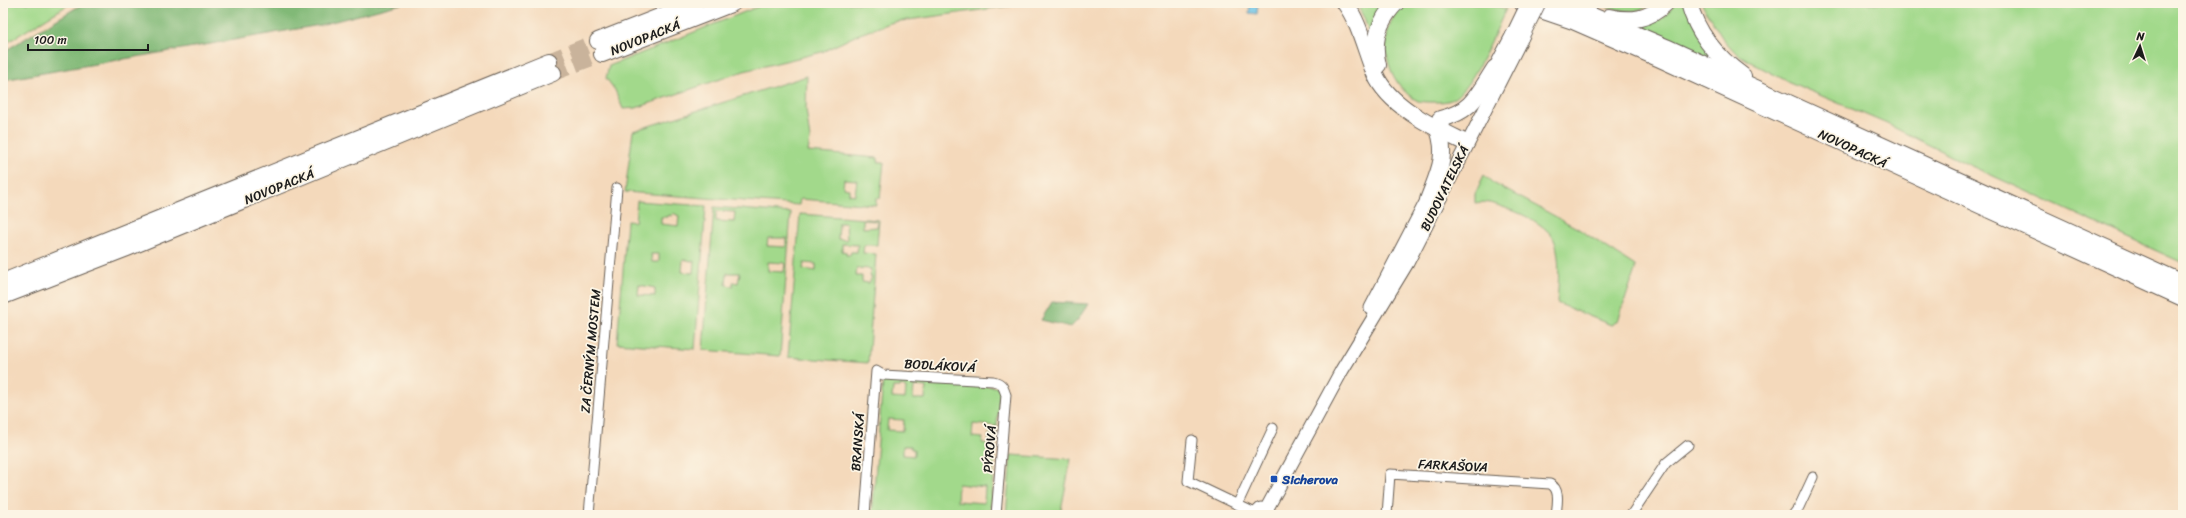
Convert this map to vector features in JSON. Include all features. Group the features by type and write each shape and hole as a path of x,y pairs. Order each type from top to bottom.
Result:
{"highway":[{"name":"NOVOPACKÁ","path":"695,3 600,47 733,3"},
{"path":"1345,3 1355,20 1375,74 1384,90 1402,106 1464,137"},
{"path":"1396,3 1382,20 1377,35 1376,54 1380,72 1397,96 1439,124 1443,143 1443,158 1428,200"},
{"name":"NOVOPACKÁ","path":"1521,3 1573,21 1660,59 2183,298"},
{"name":"NOVOPACKÁ","path":"1562,3 1777,98 2183,283"},
{"path":"1577,9 1618,19 1636,20 1652,14 1666,3"},
{"path":"1689,3 1702,32 1722,59 1777,98"},
{"name":"NOVOPACKÁ","path":"3,282 551,67 134,245 3,296"},
{"path":"1439,124 1466,109 1495,68"}],"street":[{"name":"BUDOVATELSKÁ","path":"1342,370 1371,309 1517,35 1528,3"},
{"name":"BUDOVATELSKÁ","path":"1261,513 1342,370 1407,263 1495,68 1539,3"},
{"name":"ZA ČERNÝM MOSTEM","path":"589,515 617,188"},
{"name":"BODLÁKOVÁ","path":"876,371 883,375 993,381 1000,383 1003,386"},
{"name":"BRANSKÁ","path":"865,515 876,371"},
{"name":"PÝROVÁ","path":"996,515 1006,395 1003,386"},
{"path":"1238,503 1273,428"},
{"path":"1192,440 1188,481 1261,513"},
{"path":"1631,515 1666,462 1688,445"},
{"name":"FARKAŠOVA","path":"1387,515 1390,474 1534,483 1554,486 1557,491 1556,515"},
{"path":"1793,515 1799,507 1813,477"}],"green space":[{"path":"3,3 71,3 3,45"},
{"path":"84,3 405,3 320,25 3,80 3,52"},
{"path":"767,3 1017,3 1010,6 893,22 857,35 822,52 744,71 636,108 623,109 615,90 606,78 609,66"},
{"path":"1356,3 1385,3 1370,37 1364,18"},
{"path":"1406,3 1487,3 1506,9 1483,59 1467,84 1459,94 1451,100 1445,102 1418,101 1406,93 1390,68 1387,54 1389,26 1396,13"},
{"path":"1598,3 1654,3 1640,10 1627,11"},
{"path":"1676,3 1684,3 1715,60 1640,26 1662,19"},
{"path":"1701,3 2183,3 2183,263 1967,164 1887,124 1787,81 1754,64 1736,53 1723,39"},
{"path":"807,76 806,109 810,139 808,152 878,158 878,162 884,162 880,198 876,198 876,205 800,199 799,205 625,192 633,131","holes":["844,179 857,180 855,195 849,194 849,189 843,188"]},
{"path":"1484,175 1493,183 1577,228 1635,266 1618,321 1611,325 1557,303 1558,260 1555,243 1552,236 1539,224 1528,217 1498,205 1480,202 1475,203 1475,194"},
{"path":"637,201 706,206 695,349 617,343 627,221 635,222","holes":["673,213 679,216 678,226 661,224 661,217 668,217 669,215 672,216","651,254 659,254 659,262 652,262","683,260 694,261 693,273 682,272","639,285 655,288 655,296 638,295"]},
{"path":"714,207 791,213 780,356 703,350","holes":["716,211 735,212 734,222 716,221","768,238 786,238 786,247 767,246","768,262 785,263 784,272 768,271","727,273 740,273 738,283 733,282 733,286 726,285"]},
{"path":"800,214 879,220 877,245 864,245 863,253 876,254 868,363 788,357","holes":["863,220 878,221 877,227 863,228","839,223 846,223 847,240 838,239","842,244 858,245 857,252 851,252 850,255 846,255 846,252 842,251","804,263 816,264 816,271 803,269","857,268 871,269 870,276 872,277 869,283 862,282 862,276 856,276"]},
{"path":"1052,302 1088,304 1077,321 1071,327 1041,320"},
{"path":"883,380 1000,387 990,515 892,515 892,513 879,512 879,515 872,515","holes":["900,385 906,388 905,399 892,398 893,387 900,387","914,386 926,387 925,399 913,399","888,419 904,420 903,431 887,430","973,424 996,426 996,434 989,434 989,444 982,443 983,438 972,437","903,446 911,446 911,449 914,449 914,456 903,455","958,484 985,487 984,503 957,501"]},
{"path":"1011,455 1071,459 1060,515 1006,515"}],"water":[{"path":"1250,3 1258,3 1257,14 1249,13"}],"tunnel":[{"path":"549,61 598,41"},
{"path":"553,73 602,54"}],"place":[{"name":"Sicherova","path":"1274,479"}]}
